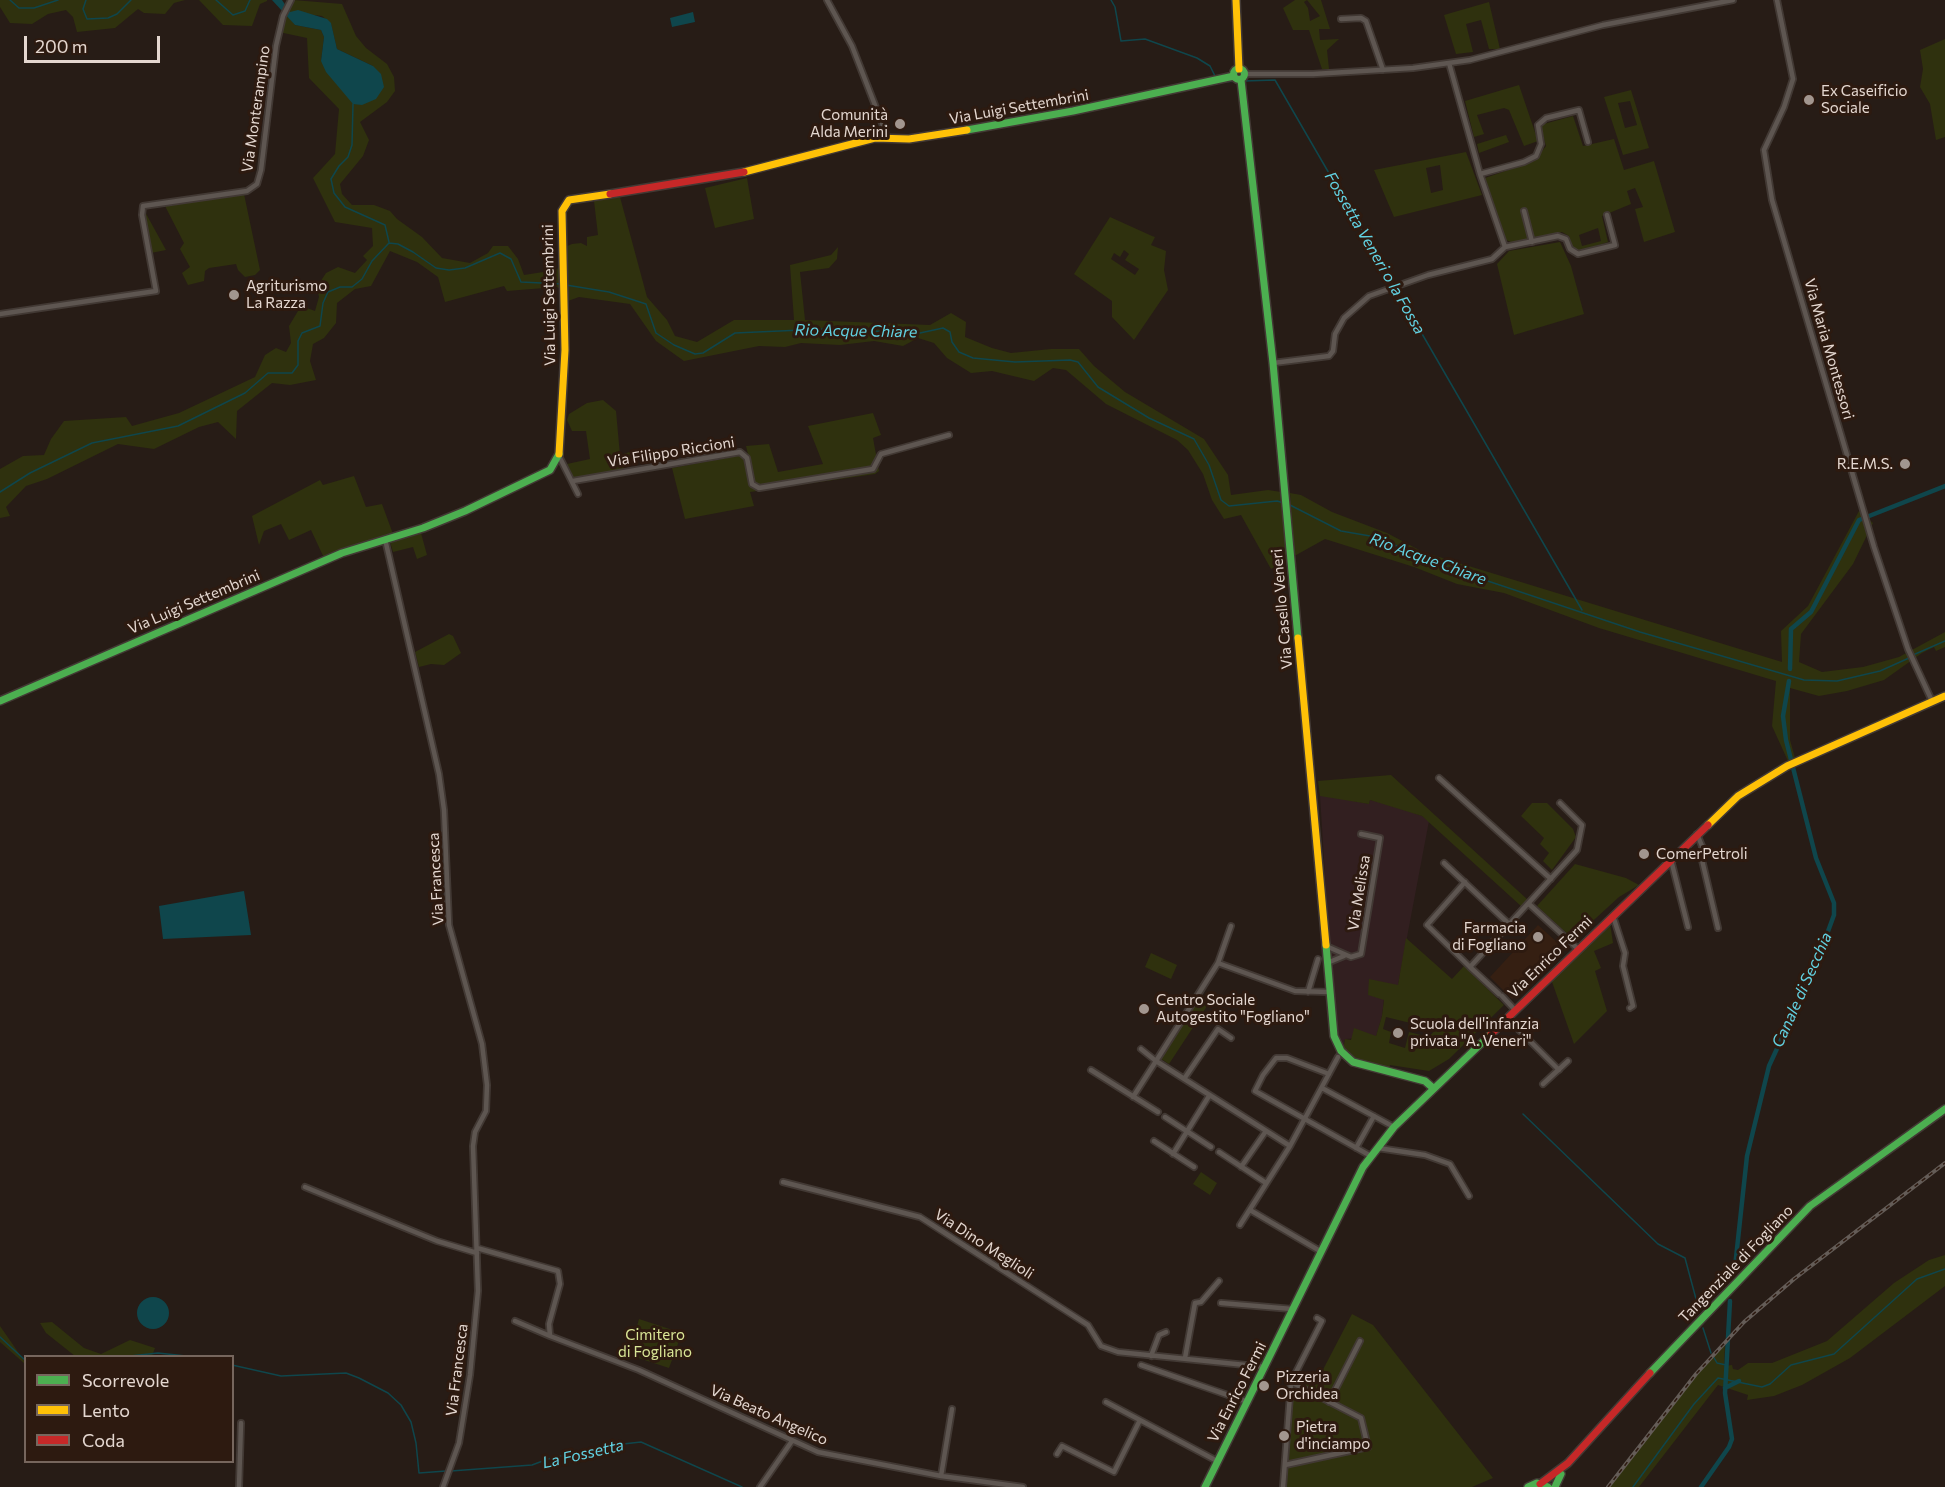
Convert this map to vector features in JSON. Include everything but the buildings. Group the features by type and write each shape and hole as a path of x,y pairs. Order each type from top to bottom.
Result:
{"street":[{"path":"827,0 852,46 887,136"},
{"name":"Via Casello Veneri","path":"1236,0 1240,77 1285,495 1334,1036 1346,1057 1353,1062 1417,1081 1431,1090"},
{"name":"Via Luigi Settembrini","path":"0,701 342,553 444,520 542,476 550,470 559,456 565,350 562,211 569,200 710,179 887,136 909,139 949,133 1073,111 1240,77 1383,70 1485,58 1603,25 1733,0"},
{"name":"Via Maria Montessori","path":"1777,0 1792,83 1764,150 1764,163 1772,200 1866,518 1909,651 1932,701"},
{"name":"Via Monterampino","path":"0,314 156,291 142,215 143,206 248,191 257,184 261,170 276,46 283,16 290,3"},
{"path":"1341,18 1360,18 1366,21 1383,70"},
{"path":"1449,63 1480,174 1504,247"},
{"path":"1480,174 1536,156 1541,144 1538,125 1546,118 1579,110 1588,142"},
{"path":"1524,211 1532,242"},
{"path":"1272,363 1329,356 1332,354 1339,326 1363,300 1391,286 1492,259 1504,247 1562,236 1573,251 1584,255 1615,245 1607,215"},
{"name":"Via Filippo Riccioni","path":"573,481 740,452 747,458 752,484 759,488 873,469 881,454 949,435"},
{"path":"559,456 578,494"},
{"name":"Via Francesca","path":"384,539 442,789 449,925 485,1064 486,1110 475,1132 473,1146 477,1251 475,1332 466,1410 459,1443 442,1487"},
{"name":"Via Enrico Fermi","path":"1205,1487 1369,1155 1394,1126 1738,796 1787,766 1945,696"},
{"path":"1439,778 1551,879"},
{"path":"1470,967 1577,850 1583,828 1580,821 1560,803"},
{"name":"Via Melissa","path":"1327,963 1345,956 1356,958 1361,954 1380,838 1361,834"},
{"path":"1698,834 1702,846 1704,871 1718,927"},
{"path":"1671,860 1688,927"},
{"path":"1443,863 1509,924"},
{"path":"1465,882 1426,925 1515,1010"},
{"path":"1528,904 1578,949"},
{"path":"1613,916 1625,953 1623,966 1633,1006 1630,1008"},
{"path":"1133,1096 1218,963 1231,926"},
{"path":"1326,946 1345,956"},
{"path":"1308,992 1318,959"},
{"path":"1218,963 1295,991 1329,992"},
{"path":"1507,1018 1559,1070"},
{"path":"1184,1079 1218,1029 1231,1038"},
{"path":"1141,1049 1209,1096 1290,1146"},
{"path":"1240,1225 1290,1146 1338,1057"},
{"path":"1329,1074 1287,1058 1276,1058 1255,1090 1369,1155"},
{"path":"1543,1084 1568,1061"},
{"path":"1091,1070 1158,1112"},
{"path":"1322,1088 1394,1126"},
{"path":"1173,1154 1209,1096"},
{"name":"Tangenziale di Fogliano","path":"1528,1487 1540,1484 1556,1475 1703,1316 1810,1206 1945,1108"},
{"path":"1356,1148 1374,1116"},
{"path":"1165,1117 1211,1147"},
{"path":"1241,1167 1266,1131"},
{"path":"1154,1142 1194,1167"},
{"path":"1375,1147 1425,1155 1450,1164 1470,1196"},
{"path":"1220,1152 1266,1183"},
{"name":"Via Dino Meglioli","path":"783,1182 920,1217 1089,1325 1101,1346 1118,1352 1265,1367"},
{"path":"305,1186 450,1246 558,1271 560,1284 549,1324 550,1336"},
{"path":"1250,1210 1320,1251"},
{"path":"1185,1358 1195,1303 1201,1302 1219,1281"},
{"path":"1221,1303 1292,1309"},
{"path":"1283,1487 1291,1382 1322,1321 1317,1318"},
{"name":"Via Beato Angelico","path":"514,1321 639,1370 822,1453 940,1476 1023,1487"},
{"path":"1152,1356 1159,1335 1166,1332"},
{"path":"1329,1402 1359,1341"},
{"path":"1141,1365 1248,1402"},
{"path":"1285,1465 1368,1447 1361,1418 1291,1382"},
{"path":"1106,1402 1217,1461"},
{"path":"940,1476 952,1409"},
{"path":"1057,1454 1062,1446 1114,1472 1140,1420"},
{"path":"238,1487 241,1423"},
{"path":"760,1487 792,1441"},
{"name":"Tangenziale di Fogliano","path":"1555,1487 1568,1462"},
{"path":"1540,1484 1548,1487"}],"shaded area":[{"path":"1320,796 1369,804 1370,800 1391,804 1429,821 1398,985 1384,999 1376,1037 1345,1039 1343,1050 1335,1035"},
{"path":"1538,925 1559,944 1558,951 1512,999 1490,977"}],"green space":[{"path":"0,0 185,0 174,3 165,14 144,13 138,9 115,28 77,32 73,17 66,10 48,14 32,24 10,23 0,7"},
{"path":"199,0 267,1 260,4 252,26 223,25"},
{"path":"293,0 342,4 356,36 366,48 387,64 394,77 395,91 387,102 360,122 369,140 363,156 340,184 342,194 352,205 374,205 390,211 422,237 442,258 470,263 488,253 493,246 508,246 518,259 524,275 556,270 560,266 560,249 581,243 587,246 587,237 598,235 594,201 620,197 647,297 667,320 675,336 697,342 734,320 794,320 790,265 831,255 838,247 837,259 829,268 800,272 805,320 930,325 951,313 966,322 965,337 992,348 1011,353 1079,349 1094,366 1125,392 1204,439 1228,475 1231,495 1268,490 1281,492 1287,538 1293,536 1290,493 1301,495 1332,512 1387,533 1423,552 1782,662 1781,631 1808,606 1859,511 1873,523 1853,564 1801,634 1799,662 1822,672 1863,667 1899,657 1945,632 1945,647 1936,651 1934,647 1922,653 1884,680 1847,691 1819,696 1790,688 1790,740 1795,758 1788,761 1772,726 1776,681 1599,628 1504,593 1457,584 1414,567 1325,539 1271,569 1241,515 1224,519 1212,500 1203,474 1188,450 1177,440 1106,404 1066,370 1053,368 1034,381 992,371 971,373 947,358 934,343 918,338 903,346 874,341 840,345 801,343 785,347 759,346 684,361 656,341 630,304 579,297 568,301 566,292 557,287 507,291 504,286 445,302 438,277 417,262 390,251 371,286 355,289 337,303 336,323 324,338 313,344 310,361 316,380 290,385 272,383 237,411 236,439 218,422 199,427 154,449 118,444 47,479 26,486 6,507 10,516 0,518 0,469 23,456 44,455 51,439 64,421 126,417 132,426 179,413 255,377 265,355 276,348 286,352 291,343 289,326 298,311 307,308 315,311 319,297 317,287 326,273 338,267 355,273 367,260 363,256 373,246 372,228 335,222 313,178 335,154 339,109 309,78 307,38 279,32 285,12 295,25 321,30 324,37 321,61 373,66 337,49 331,24 322,16 290,12"},
{"path":"1295,0 1307,0 1321,0 1330,29 1319,29 1320,40 1339,39 1327,50 1329,69 1322,69 1309,30 1293,30 1283,8","holes":["1307,0 1320,16 1310,21 1308,8 1304,2"]},
{"path":"1489,2 1500,49 1489,49 1481,20 1466,24 1473,52 1456,54 1444,15"},
{"path":"1945,39 1945,137 1936,140 1930,104 1920,87 1923,69 1920,50"},
{"path":"1519,85 1538,141 1524,146 1509,110 1504,108 1477,115 1484,134 1474,137 1465,101"},
{"path":"1631,90 1649,148 1623,155 1604,97","holes":["1630,101 1637,125 1625,128 1618,103"]},
{"path":"1573,116 1583,146 1614,139 1624,170 1654,161 1675,232 1644,242 1635,209 1643,207 1635,188 1627,191 1631,204 1602,216 1608,242 1581,251 1573,249 1569,236 1562,232 1515,244 1504,239 1485,178 1534,161 1546,146 1540,125","holes":["1598,228 1601,241 1582,246 1579,235"]},
{"path":"1506,135 1509,142 1479,153 1477,144"},
{"path":"1466,152 1482,195 1394,217 1374,170","holes":["1440,165 1443,190 1431,193 1426,168"]},
{"path":"747,178 754,219 715,228 705,188"},
{"path":"244,194 260,270 255,275 245,277 236,264 209,268 205,271 204,281 188,285 182,273 190,267 180,249 184,243 164,204"},
{"path":"144,210 166,250 151,253"},
{"path":"1110,217 1155,237 1151,245 1166,251 1164,270 1168,290 1134,340 1112,317 1112,301 1074,274","holes":["1124,250 1129,254 1125,260 1139,269 1135,275 1111,259 1114,253 1120,257"]},
{"path":"1560,242 1571,266 1584,314 1514,335 1497,264 1509,251"},
{"path":"603,400 616,411 620,455 636,450 622,470 574,479 567,464 590,459 586,431 572,431 567,420 569,414 587,403"},
{"path":"873,413 881,435 873,438 879,471 875,474 750,492 754,506 685,519 672,468 748,454 746,446 769,444 778,472 823,464 808,426"},
{"path":"354,476 366,507 382,504 393,534 354,545 324,558 311,530 289,540 281,524 264,531 259,545 252,516 320,480 323,485"},
{"path":"421,533 427,555 417,559 413,547 393,552 390,542"},
{"path":"449,634 453,636 461,653 444,665 431,664 419,667 415,652"},
{"path":"1391,775 1528,900 1522,907 1422,816 1370,800 1369,804 1320,796 1318,781"},
{"path":"1532,803 1547,803 1573,829 1576,837 1552,870 1543,861 1549,853 1540,844 1544,838 1521,816"},
{"path":"1575,864 1626,878 1639,885 1619,897 1573,939 1537,906"},
{"path":"1610,923 1613,943 1594,951 1601,968 1595,971 1607,1011 1574,1044 1551,979"},
{"path":"1406,938 1452,979 1464,966 1504,1005 1449,1059 1429,1071 1390,1065 1389,1071 1354,1060 1343,1050 1345,1039 1351,1040 1354,1028 1376,1036 1382,1016 1384,1000 1368,995 1369,979 1398,985","holes":["1386,1017 1435,1029 1429,1037 1409,1032 1405,1048 1389,1043 1391,1032 1383,1029"]},
{"path":"1151,953 1177,965 1171,979 1145,967"},
{"path":"1198,994 1211,1000 1169,1064 1158,1057"},
{"path":"1201,1172 1217,1183 1210,1195 1193,1184"},
{"path":"1945,1255 1945,1286 1850,1358 1802,1385 1774,1396 1747,1400 1748,1395 1718,1385 1639,1487 1610,1487 1679,1396 1725,1343 1724,1366 1732,1365 1733,1369 1738,1370 1748,1363 1772,1363 1827,1341 1894,1283 1929,1260"},
{"path":"1352,1314 1373,1325 1493,1478 1472,1487 1283,1487 1294,1373 1315,1385"},
{"name":"Cimitero di Fogliano","path":"639,1319 682,1333 669,1368 629,1355"},
{"path":"52,1322 84,1348 101,1354 130,1340 155,1348 152,1355 74,1355 46,1333 40,1323"},
{"path":"0,1326 24,1363 0,1342"}],"water":[{"path":"272,0 282,0 290,12 298,10 327,19 331,23 337,49 373,66 381,74 384,87 376,99 362,105 353,104 326,72 321,61 324,37 321,30 295,25"},
{"path":"693,12 695,22 672,27 670,18"},
{"path":"244,891 251,935 163,939 159,906"},
{"path":"153,1297 164,1302 169,1313 164,1324 153,1329 142,1324 137,1313 142,1302"}],"waterway":[{"path":"10,0 19,8 34,8 58,0"},
{"path":"86,0 83,9 87,19 108,18 117,14 131,0"},
{"path":"216,0 233,15 245,11 250,0"},
{"name":"Fossetta Veneri o la Fossa","path":"1111,0 1115,7 1121,41 1145,39 1197,58 1210,66 1216,78"},
{"name":"Fossetta Veneri o la Fossa","path":"1244,81 1275,80 1582,610"},
{"name":"Fossetta Veneri o la Fossa","path":"1220,82 1239,81"},
{"path":"353,104 352,145 348,157 331,179 334,193 345,207 385,225 389,242"},
{"name":"Rio Acque Chiare","path":"389,243 398,244 436,268 449,270 465,268 500,253 511,259 521,282 562,284"},
{"path":"0,492 30,473 92,443 178,426 245,393 268,373 292,373 298,365 298,341 302,333 320,326 323,303 328,292 340,287 352,287 362,279 372,261 389,243"},
{"name":"Rio Acque Chiare","path":"566,285 609,292 646,304 656,333 674,345 695,354 703,353 735,333 824,329 920,333 943,328 950,332 952,342 959,352 973,358 1015,362 1070,360 1078,362 1098,387 1149,418 1194,439 1209,465 1221,500 1229,506 1277,501 1284,503"},
{"name":"Canale di Secchia","path":"1790,669 1791,629 1811,612 1859,520 1945,486"},
{"name":"Rio Acque Chiare","path":"1288,504 1341,531 1376,537 1443,566 1640,632 1804,680 1837,681 1880,671 1909,658"},
{"name":"Rio Acque Chiare","path":"1913,655 1945,641"},
{"name":"Canale di Secchia","path":"1735,1267 1747,1156 1769,1066 1816,964 1834,915 1834,903 1816,858 1786,740 1783,716 1789,681"},
{"path":"1523,1114 1658,1244 1685,1258 1699,1310"},
{"path":"1633,1487 1694,1404 1718,1378 1762,1387 1770,1384 1791,1365 1834,1354 1917,1279 1945,1269"},
{"name":"Canale di Secchia","path":"1701,1487 1729,1447 1732,1439 1725,1393 1730,1301"},
{"path":"1703,1328 1711,1353"},
{"name":"La Fossetta","path":"0,1337 24,1359"},
{"name":"La Fossetta","path":"139,1355 158,1353 177,1355"},
{"path":"1713,1356 1717,1363 1726,1365"},
{"name":"La Fossetta","path":"234,1365 281,1376 346,1373 359,1378 388,1393 401,1405 411,1422 419,1473 446,1471"},
{"path":"1725,1388 1739,1381"},
{"name":"La Fossetta","path":"451,1471 532,1465 605,1446 641,1442 742,1487"}],"railway":[{"path":"1608,1487 1696,1374 1744,1322 1794,1279 1945,1163"}],"traffic: fast":[{"path":"1239,68 1245,74 1239,80 1233,74 1239,68"},
{"path":"967,130 1073,111 1234,76"},
{"path":"1241,80 1273,363 1298,638"},
{"path":"0,701 342,553 423,528 465,511 550,470 559,454"},
{"path":"1326,945 1334,1036 1341,1051 1353,1062 1425,1081 1433,1088"},
{"path":"1205,1487 1363,1167 1394,1127 1491,1034"},
{"path":"1650,1373 1810,1206 1945,1109"},
{"path":"1555,1487 1561,1474"},
{"path":"1528,1487 1537,1483 1548,1487"}],"traffic: slow":[{"path":"1236,0 1239,69"},
{"path":"744,172 875,138 909,139 967,130"},
{"path":"559,454 565,350 562,211 569,200 610,194"},
{"path":"1298,638 1326,945"},
{"path":"1708,825 1738,796 1787,766 1945,696"}],"traffic: jam":[{"path":"610,194 744,172"},
{"path":"1491,1034 1708,825"},
{"path":"1540,1484 1568,1463 1650,1373"}],"place":[{"name":"Ex Caseificio Sociale","path":"1809,100"},
{"name":"Comunità Alda Merini","path":"900,124"},
{"name":"Agriturismo La Razza","path":"234,295"},
{"name":"R.E.M.S.","path":"1905,464"},
{"name":"ComerPetroli","path":"1644,854"},
{"name":"Farmacia di Fogliano","path":"1538,937"},
{"name":"Centro Sociale Autogestito \"Fogliano\"","path":"1144,1009"},
{"name":"Scuola dell'infanzia privata \"A. Veneri\"","path":"1398,1033"},
{"name":"Pizzeria Orchidea","path":"1264,1386"},
{"name":"Pietra d'inciampo","path":"1284,1436"}]}
